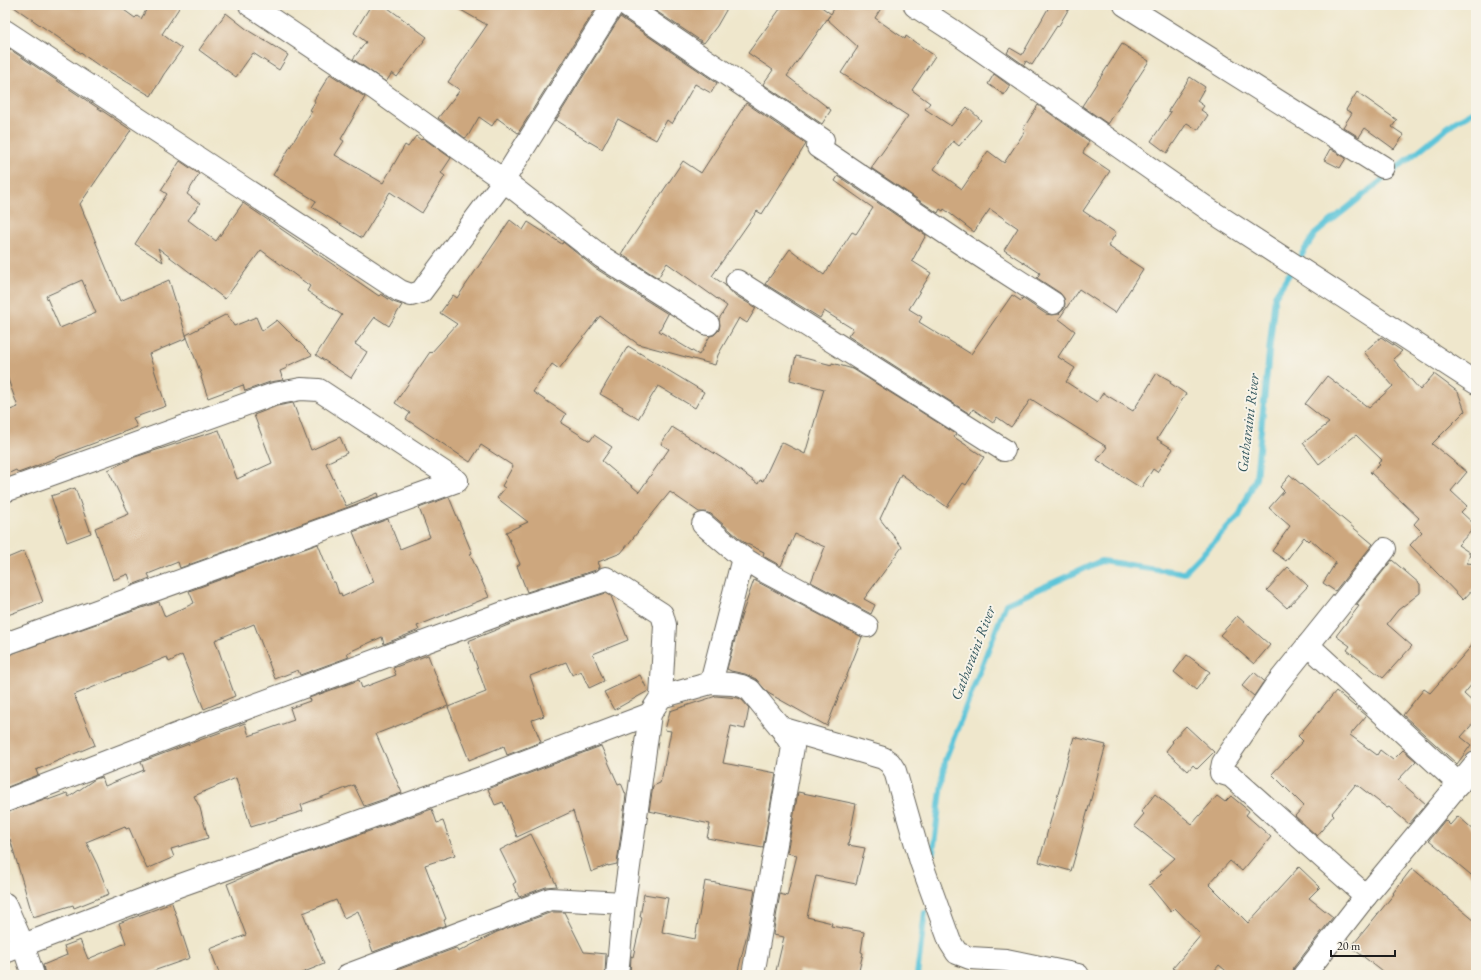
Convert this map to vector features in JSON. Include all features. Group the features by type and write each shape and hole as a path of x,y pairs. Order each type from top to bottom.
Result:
{"street":[{"path":"250,5 374,88 503,180 602,257 708,324"},
{"path":"5,31 400,291 411,295 421,292 503,180 613,5"},
{"path":"625,5 963,245 1054,303"},
{"path":"1125,5 1383,167"},
{"path":"915,6 952,30 1211,211 1476,383"},
{"path":"737,281 1004,450"},
{"path":"5,491 274,394 301,389 319,390 456,481 5,644"},
{"path":"703,524 743,558 764,571 867,626"},
{"path":"1366,896 1231,776 1221,773 1223,763 1227,756 1276,686 1385,549"},
{"path":"710,683 743,558"},
{"path":"5,802 204,724 499,614 604,581 606,578 662,614 665,626 656,706 624,903 617,975"},
{"path":"1304,975 1366,896 1470,773 1308,645"},
{"path":"14,948 178,886 492,774 710,683 732,684 742,686 750,690 781,728 793,747 753,975"},
{"path":"781,728 883,758 890,763 895,771 921,862 950,942 957,953 970,958 1006,960 1078,975"},
{"path":"348,975 550,899 624,903"},
{"path":"5,904 14,948 33,975"}],"building":[{"path":"11,5 117,5 135,18 137,16 141,19 149,5 181,5 162,34 182,49 164,74 151,96 98,65"},
{"path":"371,5 384,5 427,37 397,77 392,73 386,82 353,59 366,42 354,33"},
{"path":"452,5 598,5 518,133 497,118 492,126 479,117 468,136 465,138 438,118 460,90 448,82 487,25"},
{"path":"647,5 729,5 717,26 704,43"},
{"path":"783,5 819,5 831,14 836,5 883,5 875,18 905,39 906,36 935,56 912,90 930,103 925,109 951,126 967,107 981,120 959,146 953,141 934,169 962,189 988,151 1004,163 1025,131 1023,129 1038,105 1089,141 1083,153 1110,171 1083,211 1116,233 1108,246 1143,269 1115,313 1079,289 1059,319 1075,331 1058,357 1075,368 1066,382 1097,402 1103,393 1133,411 1157,373 1171,381 1170,383 1186,394 1157,439 1173,449 1157,472 1153,469 1141,488 1097,460 1107,447 1031,399 1011,427 997,417 993,423 973,409 970,414 848,336 853,329 824,311 820,318 765,284 790,249 824,275 852,232 856,234 873,208 835,181 838,176 926,235 912,261 931,273 909,309 922,317 919,322 971,354 1012,295 1021,301 1022,298 1046,314 1059,314 1064,309 1065,304 1064,298 1060,293 1037,278 1040,273 1004,250 1018,228 990,209 974,232 944,209 943,211 940,209 938,213 871,168 908,116 841,73 858,47 827,19 787,76 831,110 822,124 763,84 773,70 748,53"},
{"path":"1050,5 1071,5 1032,65 1026,61 1024,65 1007,53 1010,48 1022,55"},
{"path":"226,13 249,31 288,55 279,70 253,53 236,77 199,50"},
{"path":"620,17 717,83 711,93 695,84 672,124 667,120 656,140 618,119 602,149 574,133 575,132 556,120"},
{"path":"1122,44 1149,61 1108,124 1082,106"},
{"path":"5,46 131,130 80,204 120,301 169,280 187,338 149,354 166,406 133,418 137,427 18,473 16,470 5,475 5,412 18,407 5,371","holes":["82,280 96,313 60,328 46,296"]},
{"path":"330,74 365,97 341,139 344,141 335,155 383,183 405,145 408,147 416,136 421,140 423,138 451,158 441,173 445,176 422,213 390,192 362,238 312,207 316,201 273,175 312,111 310,110 315,102 314,100"},
{"path":"994,74 1010,86 1004,95 988,84"},
{"path":"1190,77 1205,87 1197,101 1204,106 1201,110 1208,115 1198,130 1187,123 1167,153 1151,141 1171,112 1168,111"},
{"path":"1357,92 1397,120 1392,127 1404,135 1394,149 1365,128 1359,137 1343,127 1352,113 1346,110"},
{"path":"746,103 806,144 762,214 757,211 712,276 725,285 730,292 756,308 747,323 739,318 718,355 715,365 638,344 600,316 559,369 552,364 533,392 566,414 561,423 590,441 594,435 612,447 602,461 639,492 669,449 661,444 672,427 730,463 758,484 760,480 763,481 781,442 805,454 824,389 790,380 796,356 853,369 956,434 954,437 984,457 966,485 963,483 947,507 901,474 880,519 902,547 864,599 875,605 871,614 811,582 825,547 795,534 781,566 763,556 764,552 745,543 711,514 699,512 670,492 621,553 598,562 600,567 596,570 527,592 517,566 520,564 506,532 528,522 497,498 505,488 502,486 513,466 481,445 470,462 406,419 410,413 395,403 430,352 431,353 457,324 440,313 453,295 457,298 510,220 523,230 528,222 562,244 563,242 595,268 668,314 659,331 699,355 710,336 714,335 719,330 719,319 727,306 667,263 658,278 621,254 683,161 701,173"},
{"path":"1330,149 1346,158 1340,168 1324,160"},
{"path":"180,161 199,174 187,194 200,204 188,220 216,241 243,203 379,296 381,294 393,302 402,305 389,326 375,317 355,344 367,352 351,378 316,355 342,315 307,291 310,286 261,250 225,299 158,248 163,262 135,244 167,194 161,190"},
{"path":"227,314 234,326 256,317 262,331 277,320 312,355 287,366 287,368 280,371 283,380 270,382 245,391 243,385 208,398 201,377 202,376 186,335"},
{"path":"1381,337 1402,351 1393,359 1420,390 1434,374 1458,392 1465,411 1432,444 1467,472 1451,491 1467,506 1461,512 1476,526 1458,545 1470,553 1467,563 1476,564 1476,586 1463,600 1410,545 1422,532 1414,524 1419,518 1370,472 1380,465 1378,463 1382,460 1356,435 1319,464 1303,443 1329,423 1305,404 1327,376 1369,408 1393,386 1364,352"},
{"path":"628,346 704,392 695,408 658,386 638,419 622,409 623,407 600,394"},
{"path":"293,403 311,450 340,437 347,453 326,463 346,506 378,493 379,496 180,568 178,562 148,574 150,578 132,585 128,574 113,580 95,528 129,514 108,470 135,457 219,430 237,479 272,463 254,415 277,406"},
{"path":"1290,475 1373,544 1335,591 1323,583 1336,562 1310,539 1308,541 1304,537 1286,561 1272,551 1290,526 1269,508 1284,491 1280,487"},
{"path":"75,488 91,533 67,542 51,496"},
{"path":"449,497 472,553 470,554 489,597 417,626 419,630 384,644 382,637 347,653 349,657 300,675 298,670 275,679 254,624 215,640 235,696 204,709 182,655 169,662 167,657 74,695 95,745 36,770 38,775 5,788 5,656 159,602 165,617 194,603 189,591 318,544 333,582 335,582 339,594 341,593 342,597 374,582 353,532 388,519 400,549 430,537 419,508"},
{"path":"24,551 43,602 5,616 5,559"},
{"path":"1392,560 1420,584 1420,593 1398,610 1387,624 1412,646 1383,678 1347,650 1350,646 1336,636 1359,606 1356,605"},
{"path":"1288,567 1308,586 1287,608 1267,590"},
{"path":"754,580 862,637 827,726 768,693 756,679 727,669 741,617"},
{"path":"606,593 611,596 628,640 593,654 604,681 589,688 581,671 572,675 566,662 530,676 544,716 532,720 541,742 507,755 504,746 469,760 448,707 486,692 468,641 521,620"},
{"path":"1237,616 1270,645 1254,664 1220,635"},
{"path":"1476,641 1476,679 1464,694 1476,705 1476,720 1461,737 1471,745 1457,764 1403,715 1424,689 1430,693"},
{"path":"428,655 448,706 376,734 402,793 364,806 354,785 301,805 303,811 251,827 236,778 194,796 200,808 208,838 171,849 174,857 147,869 129,828 126,829 125,826 86,842 109,894 74,908 73,905 33,917 10,839 5,840 5,813 47,798 48,800 67,793 69,797 95,779 102,777 105,786 144,770 141,762 245,723 249,736 294,720 290,708 310,701 309,698 359,680 362,688 396,675 393,668"},
{"path":"1187,655 1210,672 1196,690 1174,672"},
{"path":"1254,672 1264,681 1254,696 1242,686"},
{"path":"640,675 648,691 614,710 604,692"},
{"path":"1336,691 1366,716 1350,735 1377,755 1380,750 1393,760 1403,750 1416,761 1398,780 1426,804 1409,824 1389,807 1387,808 1356,784 1332,813 1334,815 1317,836 1295,816 1304,806 1272,774 1303,741 1298,736"},
{"path":"716,696 738,698 742,700 749,708 745,729 731,726 723,763 776,773 763,848 707,838 710,824 649,811 653,786 660,783 662,776 671,731 665,730 670,711"},
{"path":"1186,726 1214,752 1197,769 1193,765 1188,771 1166,751 1173,742 1172,741"},
{"path":"1074,737 1106,745 1071,871 1039,862"},
{"path":"601,746 618,784 621,783 626,795 617,864 608,865 591,872 573,811 517,837 503,802 495,805 488,789"},
{"path":"798,792 856,804 848,845 865,848 856,884 816,876 807,917 832,923 831,926 864,932 861,952 863,953 858,975 828,975 799,969 798,975 775,975 784,937 773,935 780,894 787,896 797,855 787,853"},
{"path":"1155,794 1192,824 1217,796 1225,802 1231,796 1249,811 1246,815 1271,837 1242,871 1230,861 1209,884 1248,923 1299,867 1320,887 1309,898 1333,917 1294,967 1292,975 1231,975 1219,965 1211,975 1181,975 1173,968 1201,935 1175,908 1171,912 1149,885 1162,874 1160,872 1175,858 1134,826 1144,814 1141,812"},
{"path":"432,809 437,823 443,821 455,855 425,865 446,919 444,920 446,925 373,952 358,911 344,918 336,900 303,913 324,964 297,975 220,975 210,949 246,935 227,884 273,865"},
{"path":"1458,816 1476,832 1476,879 1429,840 1445,820 1450,825"},
{"path":"531,834 557,886 546,887 519,897 513,884 516,882 500,850"},
{"path":"1412,868 1476,922 1476,970 1472,975 1387,975 1351,947 1394,894 1393,893"},
{"path":"705,881 755,890 748,930 737,975 630,975 631,956 633,957 642,917 640,917 644,894 668,898 662,932 695,939"},
{"path":"172,903 190,958 142,975 45,975 43,965 67,955 64,946 80,940 88,959 126,943 119,923"},
{"path":"552,912 564,912 584,952 606,954 605,975 390,975 389,973 456,948 458,952 497,932"}],"waterway":[{"name":"Gatharaini River","path":"933,852 945,760 1006,604 1101,561 1184,573 1239,516 1256,478 1275,296 1315,234 1453,123 1476,110"},
{"name":"Gatharaini River","path":"917,975 925,913"}]}
